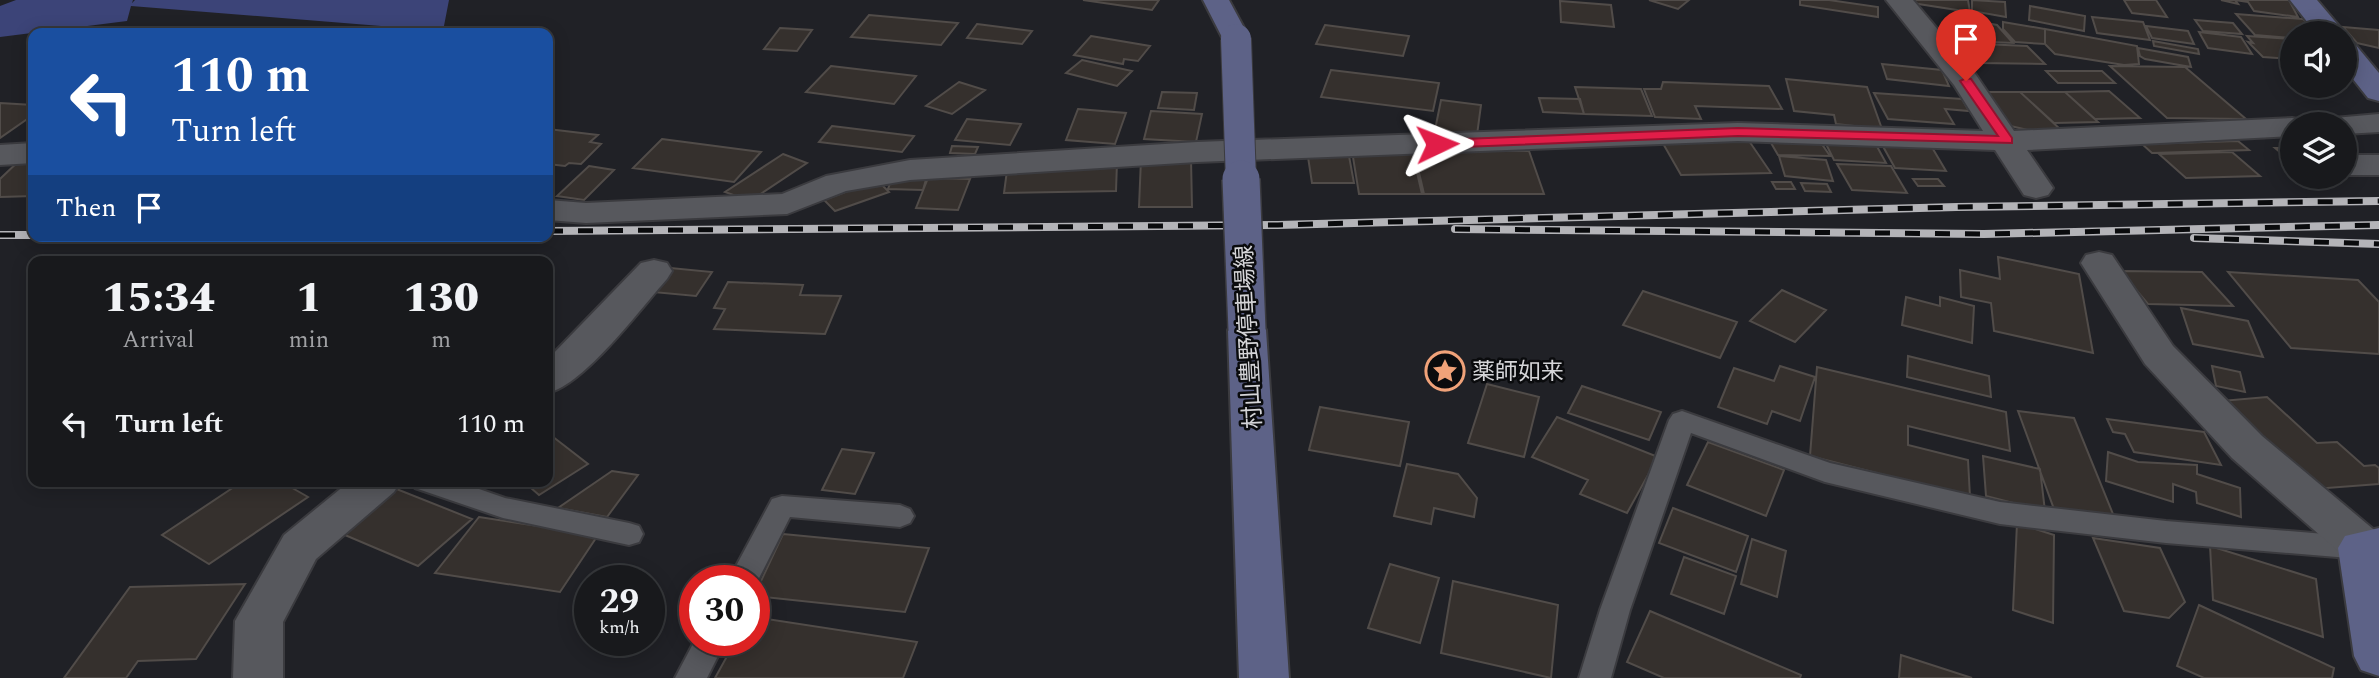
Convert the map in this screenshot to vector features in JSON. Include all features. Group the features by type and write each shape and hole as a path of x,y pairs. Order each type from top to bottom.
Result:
{"main road":[{"name":"村山豊野停車場線","path":"1216,0 1236,39 1264,678"},
{"path":"2304,0 2321,21"},
{"path":"2357,65 2379,92"},
{"path":"2373,551 2379,656"}],"street":[{"path":"1899,0 1966,81 2036,188"},
{"path":"2357,124 2379,123"},
{"path":"553,210 586,213 787,204 838,183 910,170 1196,152 1738,132 2007,141 2280,131"},
{"path":"0,155 28,153"},
{"path":"2357,165 2379,164"},
{"path":"2099,263 2159,355 2247,447 2373,551"},
{"path":"553,376 574,358 654,271"},
{"path":"258,678 259,621 300,547 372,487"}],"lane":[{"path":"1595,678 1615,610 1682,420 1825,472 2000,513 2373,551"},
{"path":"442,487 503,508 629,534"},
{"path":"751,565 782,506 900,516"},
{"path":"691,678 703,656"}],"shaded area":[{"path":"16,0 133,0 132,3 135,0 449,0 444,28 406,28 131,6 127,21 71,28 28,28 28,33 0,37 0,6"}],"building":[{"path":"1083,0 1159,0 1152,10"},
{"path":"1649,0 1689,0 1678,9"},
{"path":"1800,0 1829,0 1878,7 1878,17 1800,5"},
{"path":"1909,0 1968,0 1970,12 1912,3"},
{"path":"1972,0 2005,2 2006,17 1972,11"},
{"path":"2124,0 2156,0 2167,17 2132,13"},
{"path":"2235,0 2289,0 2298,17 2254,11 2248,2"},
{"path":"1560,1 1611,5 1614,27 1561,22"},
{"path":"2030,6 2085,16 2084,31 2029,20"},
{"path":"2236,14 2305,21 2280,21 2280,37 2255,35"},
{"path":"869,15 958,23 941,45 851,37"},
{"path":"2092,17 2143,22 2150,40 2097,33"},
{"path":"1970,20 1997,25 2013,43 1947,40 1938,29 1970,30"},
{"path":"2195,20 2233,23 2242,34 2203,31"},
{"path":"2003,22 2045,29 2045,44 2015,42 2003,29"},
{"path":"977,24 1032,31 1022,44 967,38"},
{"path":"1325,25 1409,36 1403,56 1316,44"},
{"path":"2146,26 2188,31 2194,44 2152,38"},
{"path":"780,28 812,30 797,51 764,49"},
{"path":"2357,28 2379,30 2379,48 2357,43"},
{"path":"2045,29 2137,46 2139,64 2124,65 2055,54 2045,44"},
{"path":"2199,32 2241,37 2252,54 2208,48"},
{"path":"1091,36 1150,46 1138,61 1124,59 1123,64 1074,55"},
{"path":"2247,36 2280,38 2280,58 2263,57 2248,42 2253,43"},
{"path":"2153,41 2198,49 2199,54 2154,46"},
{"path":"1960,43 2027,46 2045,64 1978,63"},
{"path":"2138,48 2188,57 2191,67 2145,59 2140,56"},
{"path":"1082,60 1132,71 1117,86 1066,73"},
{"path":"1882,64 1942,70 1949,86 1887,79"},
{"path":"831,66 916,76 894,104 806,92"},
{"path":"2110,66 2185,67 2246,119 2167,118"},
{"path":"1331,70 1439,83 1433,111 1321,97"},
{"path":"2046,71 2102,71 2115,83 2058,83"},
{"path":"1786,79 1867,87 1882,129 1836,124 1834,115 1794,111"},
{"path":"959,82 985,90 952,114 926,106"},
{"path":"1663,82 1769,86 1782,109 1695,106 1701,119 1655,117 1644,89 1661,89"},
{"path":"1575,87 1641,89 1652,116 1584,114"},
{"path":"2109,91 2140,118 2095,119 2065,92"},
{"path":"1162,92 1197,93 1194,110 1158,108"},
{"path":"1981,92 2020,92 2061,130 2028,130 2006,125"},
{"path":"2020,92 2065,92 2098,122 2054,123"},
{"path":"1874,93 1962,99 1969,111 1945,109 1954,124 1888,119"},
{"path":"1539,98 1580,99 1584,114 1543,112"},
{"path":"1441,100 1481,105 1477,135 1435,130"},
{"path":"0,103 28,105 28,118 0,138"},
{"path":"1078,109 1126,113 1115,144 1066,140"},
{"path":"1151,111 1202,114 1196,142 1144,139"},
{"path":"967,119 1021,124 1010,145 955,140"},
{"path":"832,126 914,136 902,152 819,142"},
{"path":"553,130 598,135 590,142 601,144 581,164 569,163 565,166 553,165"},
{"path":"1767,136 1817,137 1830,156 1778,155"},
{"path":"1747,138 1771,173 1681,175 1661,140"},
{"path":"1823,138 1874,141 1886,163 1834,160"},
{"path":"662,139 761,152 734,182 633,168"},
{"path":"1880,141 1930,144 1946,171 1895,168"},
{"path":"2238,141 2249,150 2152,153 2142,144"},
{"path":"952,146 978,147 975,154 950,153"},
{"path":"1352,151 1412,151 1422,194 1359,194"},
{"path":"1414,151 1529,151 1544,194 1424,194"},
{"path":"2232,152 2260,176 2186,178 2159,154"},
{"path":"783,154 807,163 750,201 725,192"},
{"path":"1349,156 1354,183 1312,183 1308,157"},
{"path":"1779,156 1826,160 1833,181 1785,176"},
{"path":"22,158 28,158 28,196 0,197 0,179"},
{"path":"1141,159 1191,159 1192,207 1139,207"},
{"path":"1117,162 1116,191 1004,193 1008,163"},
{"path":"1837,164 1891,166 1907,193 1852,190"},
{"path":"589,166 614,170 584,200 557,196"},
{"path":"893,175 927,176 923,190 888,189"},
{"path":"928,178 970,179 958,210 916,208"},
{"path":"1913,179 1938,179 1944,186 1918,186"},
{"path":"877,180 889,192 835,211 824,200"},
{"path":"1772,182 1791,182 1795,189 1776,189"},
{"path":"1801,183 1827,184 1831,192 1805,191"},
{"path":"1998,257 2079,274 2093,353 1994,331 1991,303 1961,297 1960,270 2000,279"},
{"path":"660,267 712,272 696,296 642,291"},
{"path":"2120,271 2202,272 2233,306 2148,304"},
{"path":"2228,272 2358,280 2379,302 2379,354 2291,348"},
{"path":"728,282 803,285 800,295 841,296 825,334 714,329 725,309 714,308"},
{"path":"1782,290 1826,310 1795,342 1750,321"},
{"path":"1643,291 1737,322 1720,358 1623,325"},
{"path":"1906,297 1940,306 1940,297 1974,306 1972,343 1902,325"},
{"path":"2181,308 2248,321 2263,357 2193,344"},
{"path":"1908,356 1989,376 1991,397 1907,377"},
{"path":"1780,366 1815,377 1800,421 1772,411 1767,424 1718,407 1734,368 1774,381"},
{"path":"2212,366 2240,372 2245,392 2216,386"},
{"path":"1817,367 2006,412 2010,451 1908,426 1908,445 1968,460 1970,497 1810,456"},
{"path":"1487,384 1539,397 1524,457 1468,443"},
{"path":"1582,386 1661,412 1649,440 1568,413"},
{"path":"2267,397 2317,443 2337,442 2364,466 2375,465 2379,468 2379,484 2314,489 2221,401"},
{"path":"1320,407 1409,422 1400,466 1309,450"},
{"path":"2018,411 2074,418 2115,519 2054,509"},
{"path":"1557,417 1658,457 1627,513 1580,494 1588,480 1532,457"},
{"path":"2107,419 2204,432 2221,465 2134,452 2125,434 2113,432"},
{"path":"553,437 588,464 553,486"},
{"path":"1708,442 1784,470 1766,516 1687,485"},
{"path":"842,449 874,453 855,494 822,490"},
{"path":"2108,452 2138,462 2197,465 2197,474 2240,488 2241,517 2197,503 2196,492 2173,484 2173,502 2106,481"},
{"path":"1983,456 2040,469 2045,511 1986,496"},
{"path":"1407,464 1458,474 1477,498 1474,517 1434,508 1431,524 1394,516"},
{"path":"612,471 638,475 607,517 558,508"},
{"path":"234,487 290,487 308,497 209,564 162,535"},
{"path":"388,487 472,519 418,566 333,530"},
{"path":"530,487 552,487 539,495"},
{"path":"1673,508 1748,536 1736,572 1659,543"},
{"path":"479,517 598,535 578,565 574,565 574,571 560,592 435,573"},
{"path":"2017,523 2054,535 2053,623 2013,610"},
{"path":"783,534 929,548 905,612 770,598 768,565"},
{"path":"2093,538 2160,548 2185,602 2169,618 2124,611"},
{"path":"1752,539 1786,551 1777,597 1741,584"},
{"path":"2210,546 2316,579 2323,637 2213,600"},
{"path":"1684,557 1736,576 1724,614 1671,594"},
{"path":"1390,564 1439,578 1420,643 1368,628"},
{"path":"1453,581 1558,605 1551,678 1441,653"},
{"path":"245,584 196,659 138,661 126,678 64,678 130,587"},
{"path":"2199,605 2334,668 2332,678 2204,678 2177,666"},
{"path":"1650,611 1801,675 1800,678 1664,678 1627,662"},
{"path":"770,619 917,642 903,678 715,678 727,656 770,656"},
{"path":"1901,655 1972,678 1899,678"}],"railway":[{"path":"553,231 1278,225 1957,207 2379,201"},
{"path":"1455,229 1984,234 2379,225"},
{"path":"0,235 28,235"},
{"path":"2194,238 2379,244"}],"place":[{"name":"薬師如来","path":"1445,371"}],"route":[{"path":"1437,144 1738,132 2007,141 1966,81"}]}
